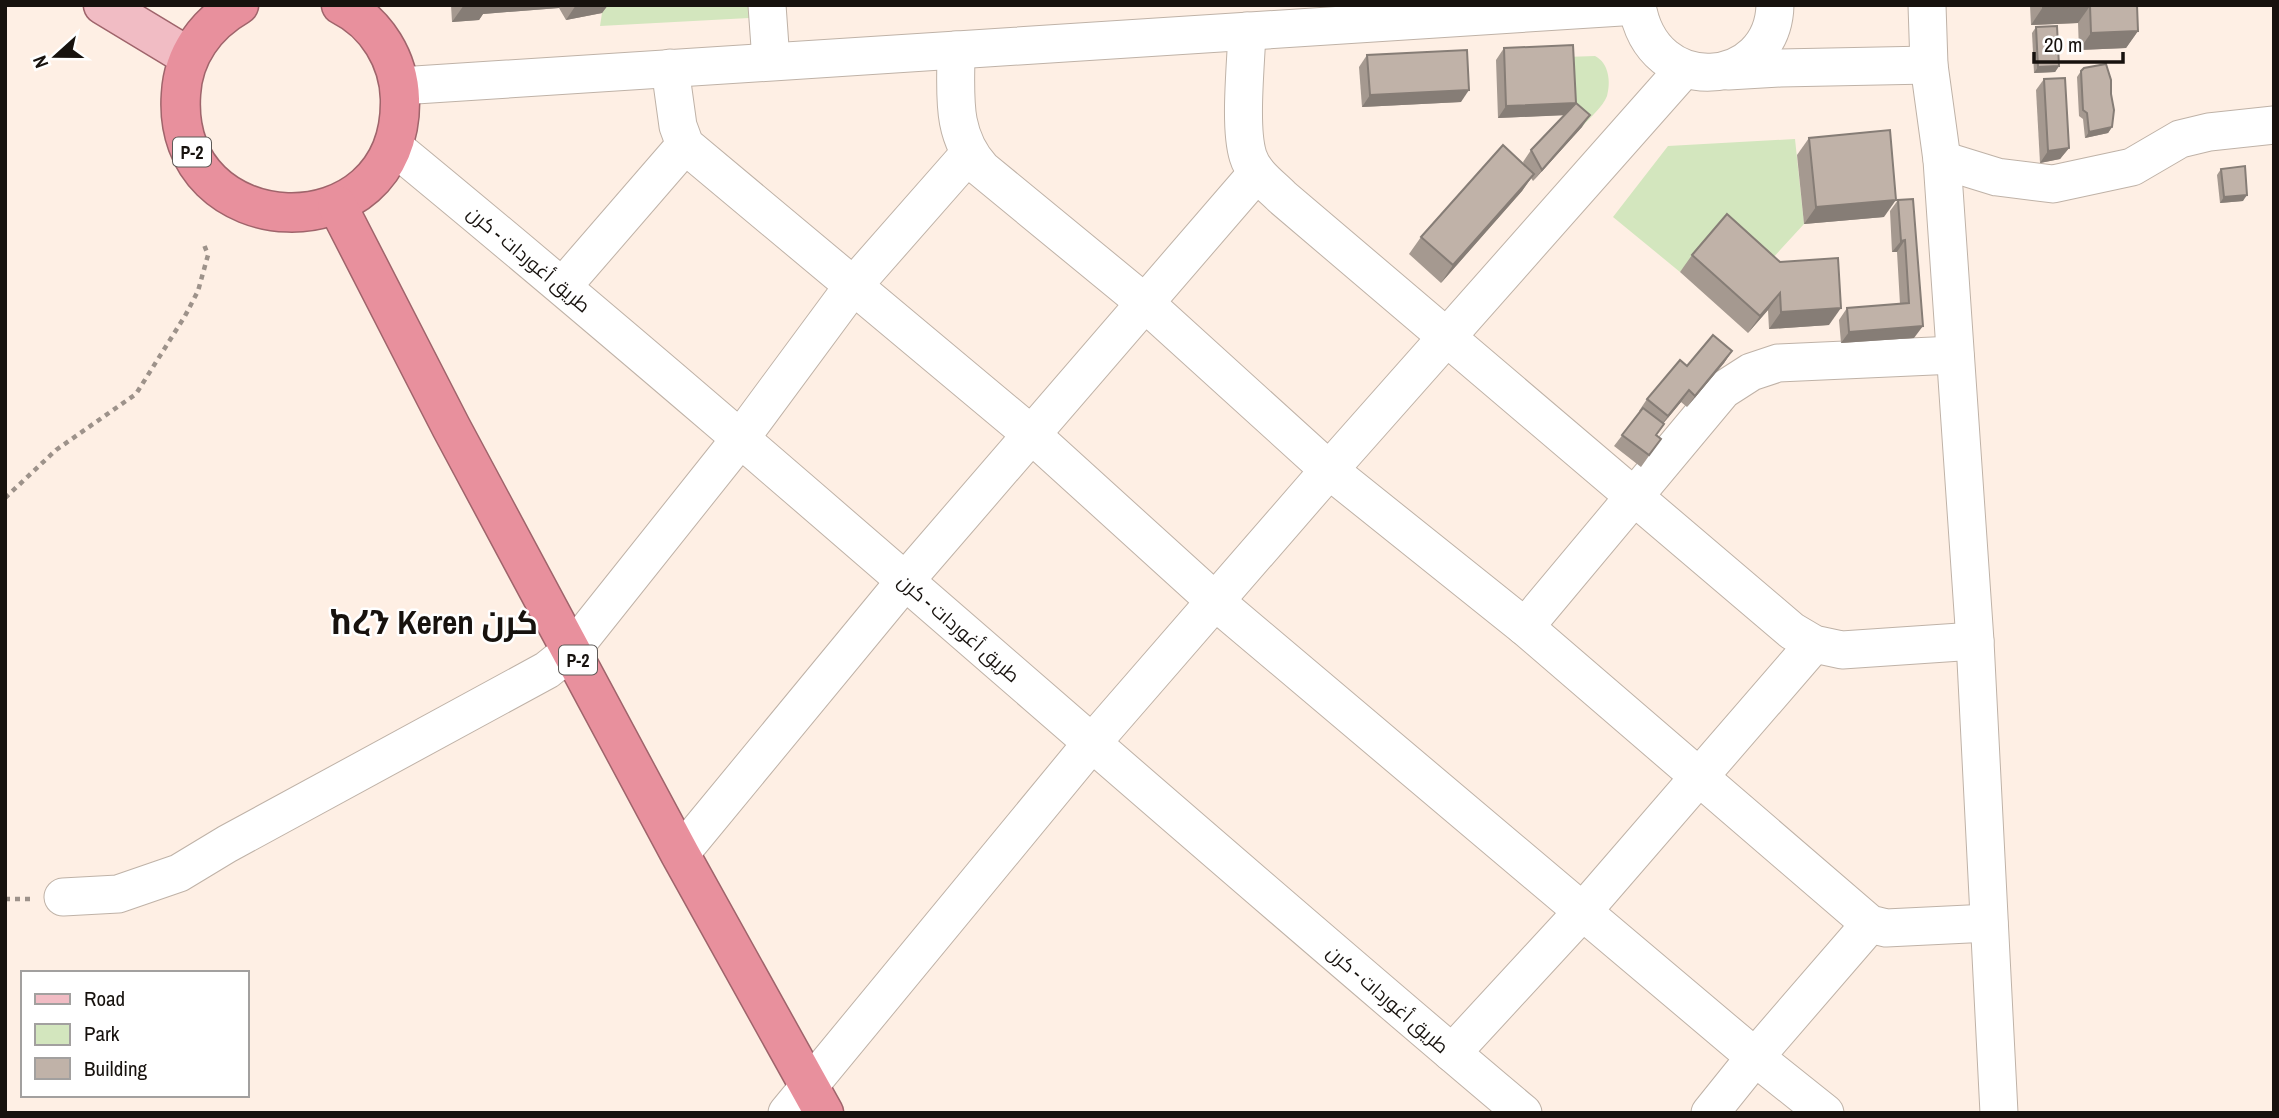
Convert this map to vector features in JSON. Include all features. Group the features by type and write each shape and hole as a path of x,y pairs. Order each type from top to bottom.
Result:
{"highway":[{"name":"P-2","path":"227,8 204,34 189,57 181,83 180,110 184,136 196,161 213,182 234,199 258,210 285,214 312,212 337,205 360,190 379,170 393,146 400,116 400,86 394,63 383,42 368,24 341,5"},
{"name":"P-2","path":"337,205 451,427 680,853 806,1104"}],"main road":[{"path":"103,5 189,57"}],"street":[{"path":"767,5 771,61"},
{"path":"806,1104 1091,744 1329,470 1447,337 1702,71 1741,64 1758,50 1770,31 1775,5"},
{"path":"1927,5 1929,65 1942,160 1975,640 1999,1113"},
{"path":"400,86 1637,6 1641,27 1651,45 1666,59 1702,71 1929,65"},
{"path":"1247,31 1245,135 1248,157 1257,173 1792,631 1814,644 1842,650 1975,640"},
{"path":"956,50 956,108 969,154 982,169 1145,303 1329,470 1525,627 1870,924 1886,928 1989,923"},
{"path":"670,68 678,126 685,145 1032,435 1216,602 1825,1113"},
{"path":"1942,160 1997,177 2053,184 2132,167 2180,139 2209,132 2274,125"},
{"path":"563,286 685,145"},
{"name":"طريق أغوردات - كرن","path":"393,146 563,286 1091,744 1523,1113"},
{"path":"63,897 118,894 179,873 227,844 547,670 572,650 740,439 853,286 969,154"},
{"path":"680,853 905,581 1257,173"},
{"path":"1525,627 1723,390 1751,372 1778,363 1955,355"},
{"path":"1452,1054 1583,911 1814,644"},
{"path":"1710,1113 1870,924"}],"path":[{"path":"5,498 56,450 136,394 198,291 208,255 204,242"}],"green space":[{"path":"601,5 749,5 749,18 600,26"},
{"path":"1595,56 1606,68 1608,91 1602,104 1582,127 1568,115 1565,57"},
{"path":"1795,139 1804,224 1760,272 1715,232 1680,272 1613,217 1668,146"}],"building":[{"path":"2043,5 2137,5 2138,31 2091,33 2090,6"},
{"path":"2057,26 2059,66 2038,67 2036,27"},
{"path":"1573,45 1576,103 1506,106 1504,48"},
{"path":"1467,50 1469,90 1370,95 1367,55"},
{"path":"2106,64 2111,80 2114,110 2112,127 2089,132 2087,113 2083,110 2081,71"},
{"path":"2065,78 2069,148 2048,151 2044,79"},
{"path":"1576,103 1590,115 1542,170 1531,150"},
{"path":"1890,130 1896,200 1816,207 1809,138"},
{"path":"1503,145 1534,174 1453,265 1421,237"},
{"path":"2245,166 2247,195 2224,197 2221,169"},
{"path":"1913,199 1923,326 1849,332 1847,308 1909,303 1905,240 1901,241 1898,200"},
{"path":"1727,214 1780,262 1838,258 1841,308 1781,312 1780,293 1760,316 1692,255"},
{"path":"1713,335 1732,351 1695,396 1689,390 1668,416 1647,399 1680,360 1687,366"},
{"path":"1643,408 1664,424 1656,435 1661,439 1649,455 1622,435"}],"district":[{"name":"ከረን Keren كرن","path":"434,622"}]}
